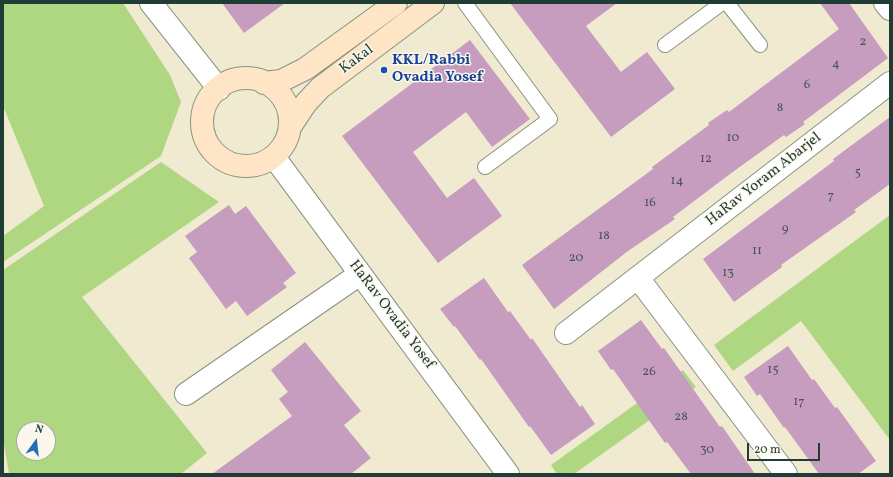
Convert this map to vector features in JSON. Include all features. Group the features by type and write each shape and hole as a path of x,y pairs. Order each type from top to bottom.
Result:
{"street":[{"path":"151,3 219,89"},
{"name":"Kakal","path":"264,83 281,81 305,69 396,3"},
{"name":"Kakal","path":"290,127 306,104 326,83 433,3"},
{"path":"885,3 890,9"},
{"path":"251,79 264,83 276,90 284,101 289,113 290,127 283,146 274,157 263,163 245,166 229,163 212,150 204,135 202,122 207,103 219,89 237,80 251,79"},
{"name":"HaRav Yoram Abarjel","path":"566,333 890,83"},
{"name":"HaRav Ovadia Yosef","path":"274,157 508,474"},
{"path":"186,394 360,274"},
{"path":"638,278 786,474"}],"lane":[{"path":"465,3 550,119 485,167"},
{"path":"665,45 722,3"},
{"path":"727,3 760,45"}],"green space":[{"path":"3,3 123,3 170,75 181,102 161,156 3,262 3,236 44,206 3,106"},
{"path":"161,162 219,202 82,297 207,453 181,474 9,474 3,438 3,270"},
{"path":"890,215 890,440 801,321 733,371 714,345"},
{"path":"683,370 696,387 574,474 557,474 551,465"}],"building":[{"path":"222,3 285,3 244,33"},
{"path":"510,3 617,3 586,26 621,72 647,52 675,89 611,137"},
{"path":"820,3 849,3 888,58 803,122 805,124 786,137 784,135 730,174 673,217 675,219 628,251 554,309 522,265 653,169 652,167 709,125 708,123 727,110 729,112 839,29"},
{"path":"470,40 530,119 492,147 466,112 413,152 447,198 474,178 502,216 438,263 342,136"},
{"path":"890,117 890,184 854,210 856,212 781,265 782,267 734,302 703,259"},
{"path":"229,205 235,214 246,206 296,273 283,283 287,287 247,316 236,301 226,309 189,258 197,252 185,236"},
{"path":"484,278 508,312 510,311 531,340 532,338 580,407 582,405 595,424 551,455 530,426 529,427 481,359 480,360 455,326 454,327 440,309"},
{"path":"641,320 662,349 664,348 720,427 722,426 755,474 691,474 667,442 665,443 613,369 611,370 598,351"},
{"path":"305,342 361,411 344,425 371,458 351,474 212,474 292,416 279,399 288,392 271,370"},
{"path":"788,346 812,380 814,379 835,408 837,407 876,461 858,474 819,474 760,394 757,396 744,377"}],"place":[{"name":"KKL/Rabbi Ovadia Yosef","path":"384,70"}]}
